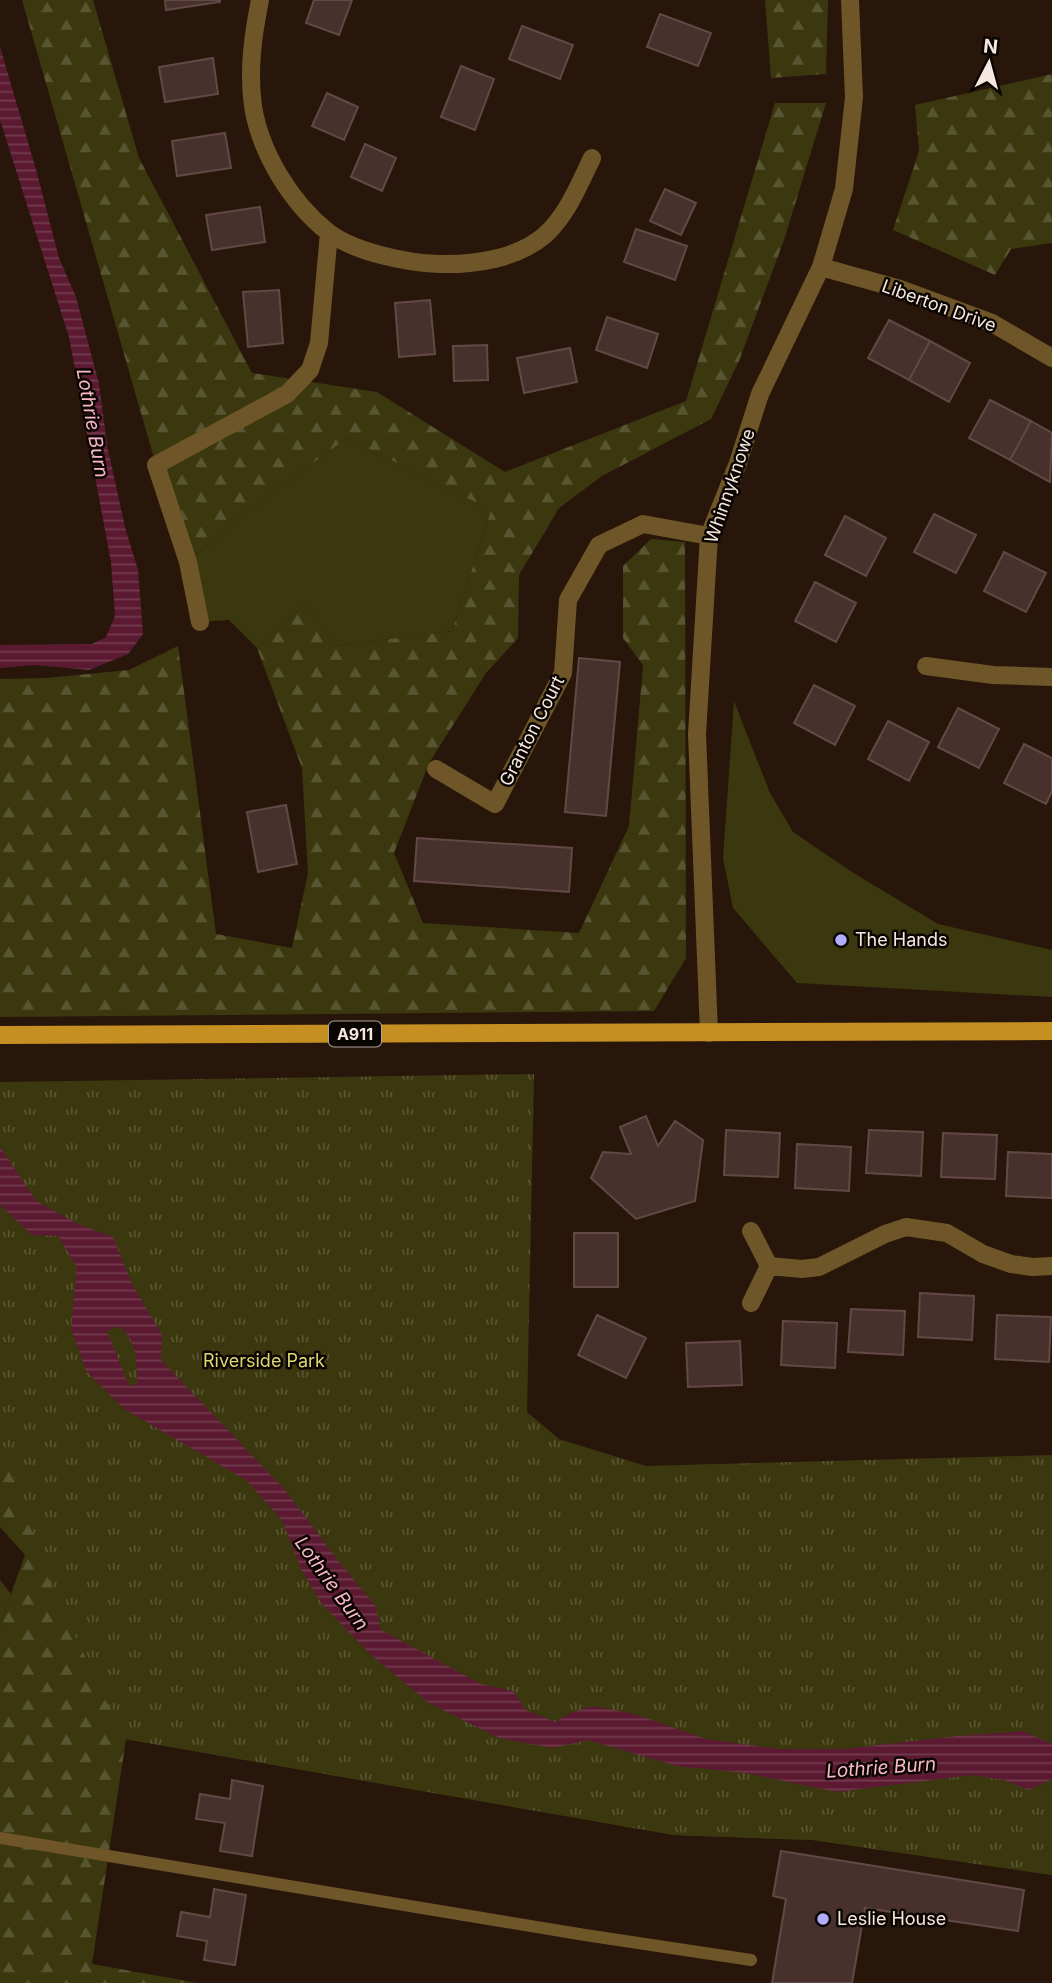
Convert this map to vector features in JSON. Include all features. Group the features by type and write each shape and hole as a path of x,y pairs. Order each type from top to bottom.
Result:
{"main road":[{"name":"A911","path":"0,1035 1052,1031"}],"street":[{"path":"260,0 254,29 251,68 254,107 269,155 289,190 329,233 356,246 388,256 428,263 462,264 491,260 522,250 544,236 562,216 592,158"},
{"name":"Whinnyknowe","path":"709,1032 697,734 709,536 738,463 760,394 821,267 844,189 854,87 850,0"},
{"path":"200,622 188,562 156,465 287,394 310,370 319,343 329,233"},
{"name":"Liberton Drive","path":"821,267 900,289 992,323 1052,358"},
{"name":"Granton Court","path":"436,769 495,804 563,673 568,600 599,545 643,524 709,536"},
{"path":"926,666 993,675 1052,677"},
{"path":"769,1266 819,1268 885,1234 906,1227 947,1233 983,1254 1011,1265 1052,1266"},
{"path":"751,1231 769,1266"},
{"path":"751,1303 769,1266"}],"lane":[{"path":"0,1838 751,1960"}],"green space":[{"path":"22,0 93,0 139,158 252,373 377,392 505,472 686,401 775,103 826,103 784,240 739,361 711,419 602,476 559,508 519,575 518,638 486,673 429,763 394,853 423,923 579,933 629,826 643,665 623,638 623,566 651,539 685,542 686,958 654,1011 0,1017 0,679 47,678 129,670 178,646 216,934 292,948 308,873 302,768 257,648 306,604 335,646 452,631 491,510 347,438 233,522 188,562 156,465"},
{"path":"765,0 828,0 826,74 771,78"},
{"path":"1052,74 1052,243 1011,249 995,275 893,230 919,151 915,105"},
{"path":"347,438 491,510 452,631 335,646 306,604 257,648 229,620 200,622 188,562 233,522"},
{"path":"734,701 770,793 793,832 852,872 938,924 1052,950 1052,997 797,983 733,908 723,858"},
{"name":"Riverside Park","path":"534,1074 527,1412 559,1439 646,1466 1052,1455 1052,1875 813,1840 674,1835 125,1739 55,1595 0,1438 0,1082"},
{"path":"0,1214 1052,1875 813,1840 674,1835 126,1739 92,1964 198,1983 0,1983 0,1625 25,1555 0,1527"},
{"path":"0,1580 11,1594 0,1625"}],"water":[{"name":"Lothrie Burn","path":"0,47 59,258 76,297 99,384 107,445 125,527 138,570 143,634 128,654 89,670 35,665 0,668 0,645 92,644 106,637 115,616 111,562 69,337 0,120"},
{"name":"Lothrie Burn","path":"0,1147 36,1201 78,1224 113,1237 132,1284 162,1335 161,1360 285,1490 375,1605 381,1630 481,1684 513,1691 526,1710 555,1722 570,1713 593,1706 634,1714 706,1739 778,1749 843,1749 1023,1731 1052,1744 1052,1779 1029,1790 1004,1780 972,1775 837,1792 746,1773 677,1766 588,1740 553,1748 499,1738 429,1703 370,1654 322,1604 300,1567 282,1520 246,1480 124,1409 86,1371 71,1328 77,1267 58,1236 32,1235 0,1205","holes":["118,1326 124,1331 135,1352 137,1368 137,1383 129,1386 107,1331"]}],"building":[{"path":"165,0 220,0 220,2 166,10"},
{"path":"314,0 352,0 339,35 306,23"},
{"path":"660,14 711,33 698,66 647,47"},
{"path":"522,26 573,45 560,79 509,59"},
{"path":"213,58 218,94 165,102 159,67"},
{"path":"461,66 494,79 475,130 441,117"},
{"path":"327,93 358,107 344,140 312,126"},
{"path":"225,133 231,168 177,176 172,141"},
{"path":"365,144 396,158 382,191 351,177"},
{"path":"665,189 696,203 681,235 650,221"},
{"path":"260,207 265,242 212,250 206,215"},
{"path":"636,229 687,246 675,280 624,262"},
{"path":"279,290 283,343 248,347 243,292"},
{"path":"430,300 435,354 399,357 395,303"},
{"path":"607,317 658,334 647,368 596,350"},
{"path":"889,320 930,341 909,380 868,358"},
{"path":"930,341 970,363 949,402 909,380"},
{"path":"487,345 488,380 454,381 453,346"},
{"path":"570,348 577,382 524,393 517,358"},
{"path":"990,400 1031,421 1010,460 969,438"},
{"path":"1031,421 1052,433 1050,482 1010,460"},
{"path":"934,514 976,535 956,573 914,552"},
{"path":"845,516 886,538 866,576 825,555"},
{"path":"1004,552 1046,573 1026,612 984,591"},
{"path":"815,582 856,603 836,642 795,621"},
{"path":"579,658 620,662 606,816 565,812"},
{"path":"814,685 855,706 835,745 794,723"},
{"path":"958,708 999,729 979,768 938,747"},
{"path":"888,721 929,742 909,781 868,759"},
{"path":"1024,744 1052,758 1052,791 1046,804 1004,783"},
{"path":"286,805 297,864 258,872 247,812"},
{"path":"417,838 572,848 569,892 414,881"},
{"path":"646,1116 658,1146 675,1121 703,1140 695,1201 636,1219 591,1178 603,1152 631,1154 620,1127"},
{"path":"726,1130 780,1133 778,1177 724,1175"},
{"path":"869,1130 923,1132 921,1176 866,1173"},
{"path":"943,1133 997,1135 995,1179 941,1177"},
{"path":"797,1144 851,1147 849,1191 795,1188"},
{"path":"1008,1152 1052,1154 1052,1198 1006,1196"},
{"path":"574,1233 618,1233 618,1287 574,1287"},
{"path":"920,1293 974,1296 972,1340 918,1337"},
{"path":"851,1309 905,1311 903,1355 848,1352"},
{"path":"597,1315 646,1338 626,1378 578,1355"},
{"path":"997,1315 1051,1317 1049,1362 995,1359"},
{"path":"783,1321 837,1323 835,1368 781,1365"},
{"path":"740,1341 742,1385 688,1387 686,1343"},
{"path":"232,1780 263,1786 252,1856 220,1851 225,1823 196,1819 200,1794 230,1799"},
{"name":"Leslie House","path":"781,1851 1024,1890 1018,1931 865,1908 852,1983 772,1983 786,1899 773,1896"},
{"path":"214,1889 246,1895 235,1965 204,1960 207,1941 177,1936 181,1912 210,1917"}],"place":[{"name":"The Hands","path":"841,940"},
{"name":"Leslie House","path":"823,1919"}]}
